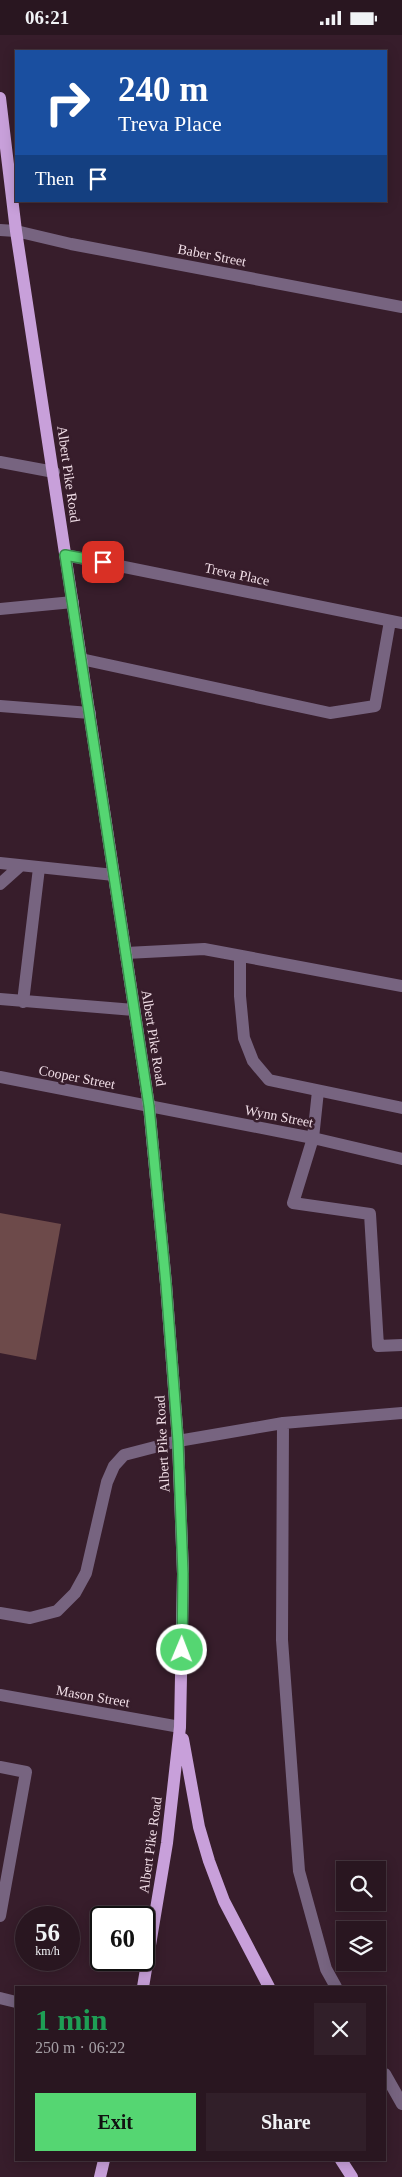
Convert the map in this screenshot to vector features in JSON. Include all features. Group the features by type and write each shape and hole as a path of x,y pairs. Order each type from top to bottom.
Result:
{"main road":[{"name":"Albert Pike Road","path":"0,98 4,154 54,472 149,1106 166,1284 178,1441 183,1574 180,1727 166,1843 143,1986"},
{"path":"180,1727 199,1827 209,1861 224,1901 268,1986"},
{"path":"100,2177 104,2161"},
{"path":"342,2161 352,2177"},
{"path":"345,2161 352,2177"}],"street":[{"name":"Baber Street","path":"0,230 16,231 71,244 402,307"},
{"path":"0,462 54,472"},
{"name":"Treva Place","path":"65,555 396,622"},
{"path":"0,609 73,602"},
{"path":"81,659 330,713 375,706 396,622"},
{"path":"0,706 90,713"},
{"path":"0,863 20,867 39,867 114,875"},
{"path":"0,884 20,867"},
{"path":"23,1002 39,867"},
{"path":"126,953 204,949 402,986"},
{"path":"240,957 240,996 244,1038 253,1061 269,1080 402,1108"},
{"path":"2,997 23,1002 134,1010"},
{"name":"Cooper Street","path":"0,1077 149,1106"},
{"path":"318,1091 313,1139 293,1203 370,1214 378,1346 402,1345"},
{"name":"Wynn Street","path":"149,1106 402,1159"},
{"path":"0,1613 30,1617 57,1611 75,1593 86,1573 107,1482 114,1466 124,1455 178,1441 283,1423 402,1413"},
{"path":"283,1423 282,1640 299,1871 326,1969 335,1986"},
{"name":"Mason Street","path":"0,1695 180,1727"},
{"path":"0,1767 26,1772 0,1916"},
{"path":"0,1998 15,2002"},
{"path":"386,2075 402,2104"}],"building":[{"path":"0,1213 61,1224 36,1360 0,1353"}],"route":[{"path":"103,562 65,555 149,1106 166,1284 178,1441 183,1574 182,1650"}]}
